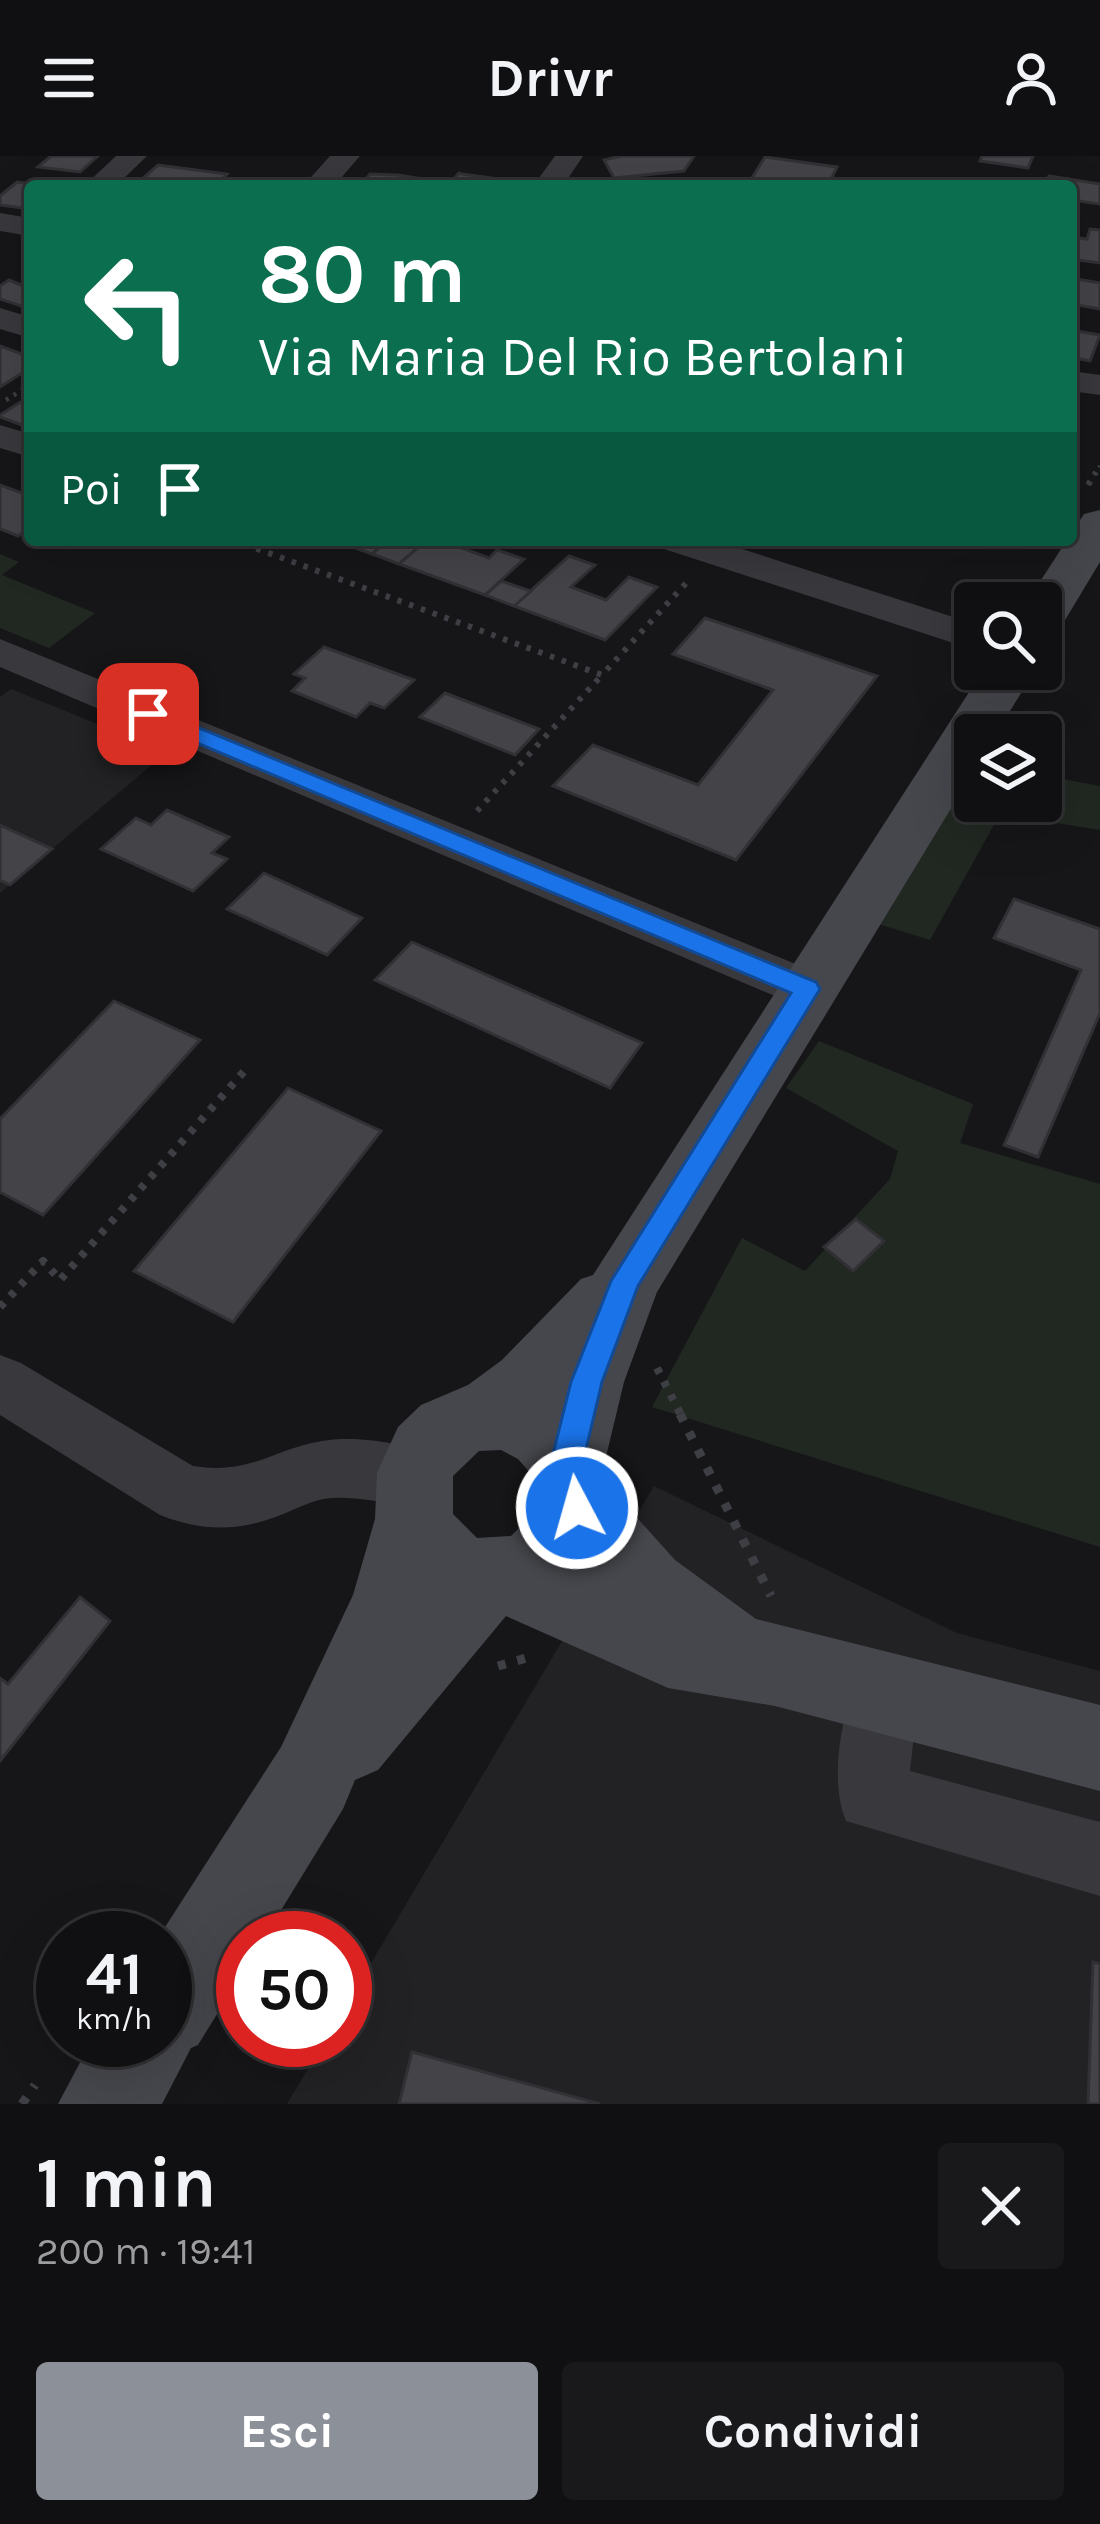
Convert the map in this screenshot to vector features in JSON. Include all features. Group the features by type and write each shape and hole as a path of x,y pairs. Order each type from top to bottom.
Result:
{"main road":[{"path":"1062,585 1100,524"},
{"path":"312,1778 498,1576 535,1565 569,1530 586,1382 625,1281 997,690"},
{"path":"192,1969 312,1778 391,1602 422,1455 439,1437 483,1418 528,1384 625,1281"},
{"path":"483,1418 509,1418 533,1426 646,1588 885,1690 1100,1748"},
{"path":"413,1500 440,1561 498,1576 668,1647 761,1634"},
{"path":"107,2104 130,2067"}],"street":[{"path":"106,180 133,156"},
{"path":"324,180 346,156"},
{"path":"693,546 954,631"},
{"path":"0,652 807,989"},
{"path":"0,1382 182,1494 220,1500 259,1494 323,1469 413,1500"},
{"path":"885,1690 872,1796 1100,1859"}],"path":[{"path":"249,546 602,675"},
{"path":"451,840 714,553"},
{"path":"0,1307 43,1261 60,1280 247,1068"},
{"path":"645,1353 656,1364 761,1634"},
{"path":"487,1670 549,1654"}],"shaded area":[{"path":"0,554 19,562 2,575 95,613 49,648 0,628"},
{"path":"11,689 167,752 0,893 0,697"},
{"path":"1062,779 1100,786 1100,830 1050,822 1062,822"},
{"path":"954,798 954,822 996,822 930,940 872,922"},
{"path":"819,1041 973,1104 960,1143 1100,1184 1100,1547 652,1407 742,1238 805,1271 890,1179 898,1151 786,1088"},
{"path":"654,1486 957,1633 1100,1671 1100,2104 287,2104 309,2067 372,2067 372,1961"}],"building":[{"path":"51,156 98,156 80,172 38,167"},
{"path":"694,156 684,171 614,178 604,160"},
{"path":"982,156 1033,156 1028,168 980,161"},
{"path":"765,157 837,167 831,180 751,180"},
{"path":"158,165 227,174 222,180 141,180"},
{"path":"459,173 506,180 453,180"},
{"path":"370,174 423,179 422,180 365,180"},
{"path":"1077,180 1100,184 1100,204 1077,201"},
{"path":"17,182 24,183 24,208 0,205 0,196"},
{"path":"1090,229 1100,230 1100,263 1077,260 1077,238 1087,239"},
{"path":"1077,279 1100,283 1100,309 1077,305"},
{"path":"9,280 24,283 24,307 0,299 0,286"},
{"path":"1077,331 1100,335 1090,361 1077,358"},
{"path":"0,346 24,355 24,372 0,387"},
{"path":"24,400 24,426 0,415"},
{"path":"0,485 24,494 24,532 18,536 0,529"},
{"path":"350,546 381,546 372,554"},
{"path":"381,546 417,549 399,564 372,554"},
{"path":"420,546 456,546 489,558 497,550 524,559 485,595 399,564"},
{"path":"569,556 595,565 571,587 606,600 629,577 657,587 605,640 514,606"},
{"path":"501,581 531,591 514,606 485,595"},
{"path":"705,618 877,676 736,860 553,786 593,745 698,785 773,690 673,654"},
{"path":"324,647 414,680 384,708 370,703 356,717 292,691 305,678 294,674"},
{"path":"445,693 539,729 515,755 420,717"},
{"path":"167,810 229,837 212,853 227,859 193,891 101,849 136,818 151,825"},
{"path":"0,825 52,849 10,885 0,880"},
{"path":"264,873 362,918 327,955 227,909"},
{"path":"1014,899 1100,929 1100,1013 1038,1157 1004,1145 1081,970 994,938"},
{"path":"412,942 642,1043 610,1088 375,980"},
{"path":"114,1001 200,1040 43,1215 0,1192 0,1119"},
{"path":"288,1088 381,1131 233,1322 134,1271"},
{"path":"856,1219 884,1241 853,1271 824,1247"},
{"path":"80,1597 110,1621 0,1761 0,1678 8,1684"},
{"path":"1093,1962 1100,1964 1100,2104 1088,2104"},
{"path":"412,2052 600,2104 399,2104"}],"route":[{"path":"148,714 807,989 625,1281 586,1382 568,1458 576,1482 577,1508"}]}
